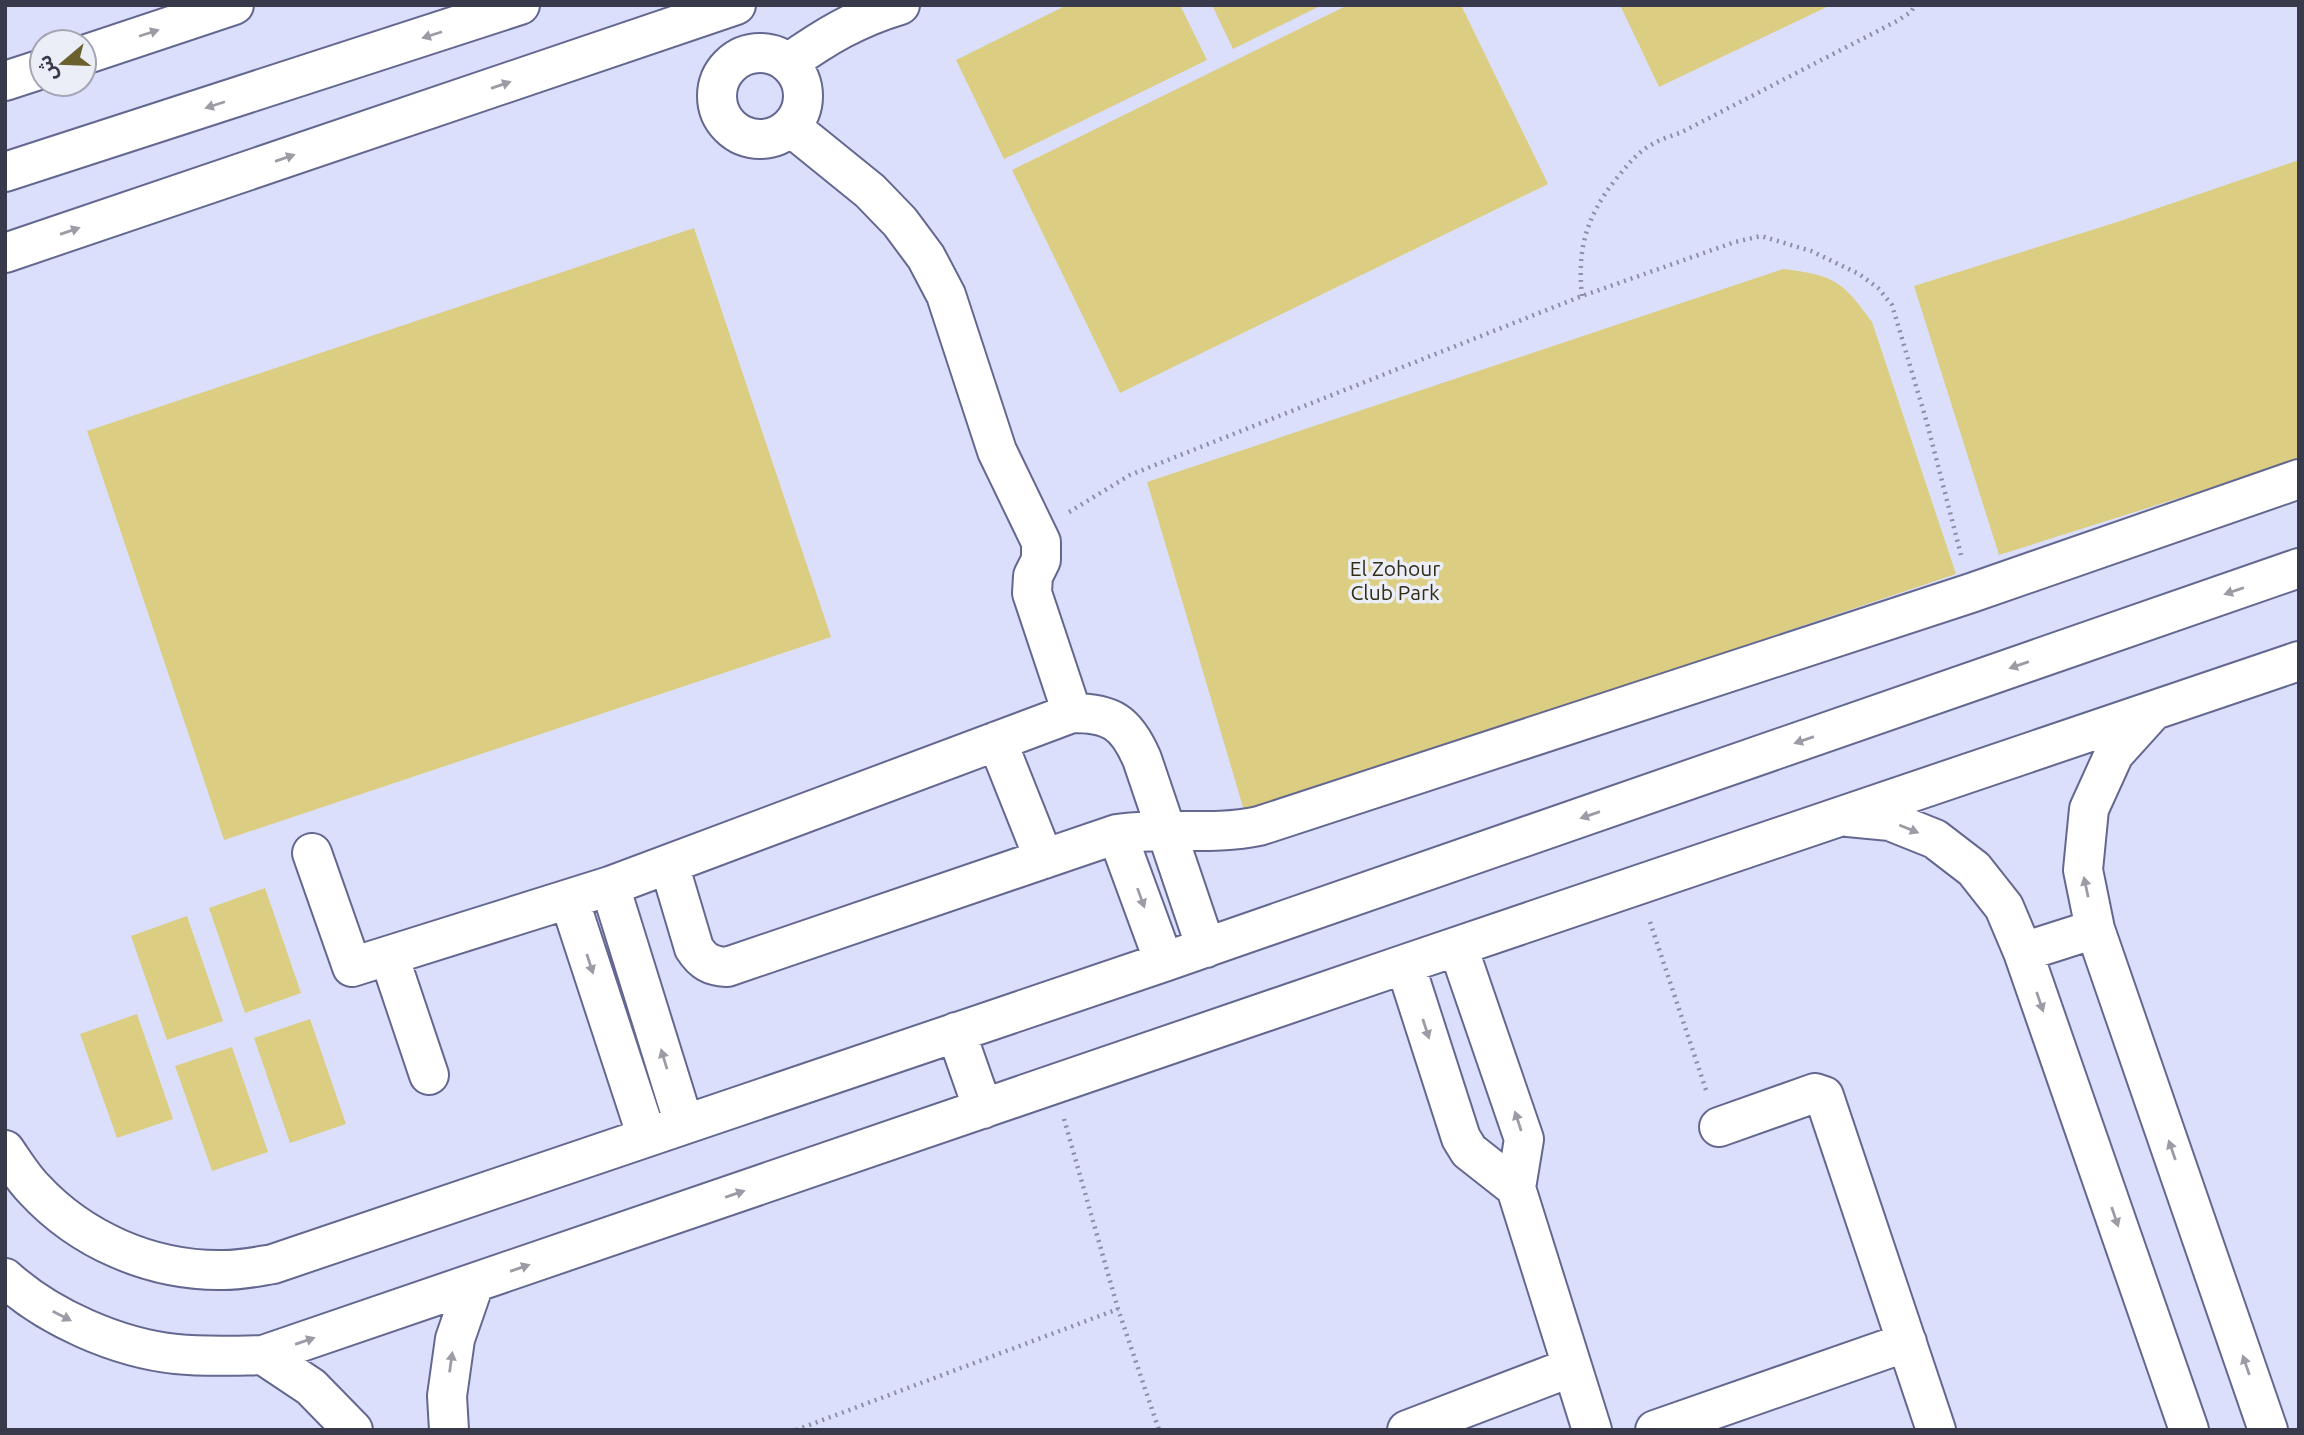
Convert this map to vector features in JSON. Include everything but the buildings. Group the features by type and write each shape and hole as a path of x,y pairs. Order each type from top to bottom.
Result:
{"street":[{"path":"98,50 234,5"},
{"path":"5,172 520,5"},
{"path":"5,253 695,12 736,5"},
{"path":"788,63 826,36 867,15 900,5"},
{"path":"762,52 788,63 798,74 804,101 800,115 791,127 766,140 751,139 727,124 720,112 717,98 725,70 735,60 762,52"},
{"path":"5,81 28,74"},
{"path":"791,127 870,191 900,222 926,257 946,295 997,451 1041,542 1043,551 1033,576 1032,593 1072,713"},
{"path":"669,864 694,948 702,959 714,967 727,967 1117,834 1166,830 1218,832 1259,826 1971,593 2299,479"},
{"path":"5,1150 33,1189 73,1224 119,1250 169,1266 221,1271 273,1265 1206,948 2299,568"},
{"path":"5,1279 58,1316 115,1340 175,1354 263,1355 2299,661"},
{"path":"2155,709 2114,754 2090,809 2083,870 2095,929 2268,1430"},
{"path":"312,853 352,967 610,886 1072,713 1094,713 1116,721 1132,737 1206,948"},
{"path":"997,741 1044,859"},
{"path":"1842,816 1890,821 1935,839 1974,869 2004,907 2023,952 2189,1430"},
{"path":"1117,834 1164,962"},
{"path":"610,886 684,1124"},
{"path":"569,900 647,1137"},
{"path":"2023,952 2095,929"},
{"path":"1458,947 1524,1139 1516,1188 1592,1430"},
{"path":"389,956 429,1075"},
{"path":"1405,964 1461,1138 1469,1152 1516,1188"},
{"path":"956,1032 983,1109"},
{"path":"1719,1127 1815,1093 1824,1096 1936,1430"},
{"path":"449,1430 447,1396 455,1339 474,1284"},
{"path":"1655,1430 1907,1342"},
{"path":"263,1355 311,1387 353,1430"},
{"path":"1407,1430 1572,1367"}],"path":[{"path":"1582,296 1580,273 1584,237 1603,195 1632,159 1652,144 1682,132 1896,22 1911,12 1915,5"},
{"path":"1032,523 1076,510 1130,475 1582,296 1735,242 1761,236 1794,244 1838,262 1878,288 1892,305 1927,423 1971,593"},
{"path":"1638,886 1719,1127"},
{"path":"1054,1085 1118,1309 1159,1430"},
{"path":"796,1430 1118,1309"}],"green space":[{"path":"1067,5 1180,5 1207,60 1004,159 956,60"},
{"path":"1212,5 1322,5 1233,49"},
{"path":"1348,5 1461,5 1548,184 1120,393 1012,170"},
{"path":"1620,5 1831,5 1659,87"},
{"path":"2299,160 2299,460 1999,555 1914,286 2117,222"},
{"path":"694,228 831,637 224,840 87,431"},
{"name":"El Zohour Club Park","path":"1783,269 1814,274 1835,282 1844,288 1872,322 1956,574 1245,814 1147,482"},
{"path":"265,888 301,993 245,1013 209,908"},
{"path":"187,916 223,1021 167,1040 131,936"},
{"path":"137,1014 173,1119 117,1138 80,1034"},
{"path":"310,1019 346,1124 290,1143 254,1038"},
{"path":"232,1047 268,1152 212,1171 175,1066"}]}
